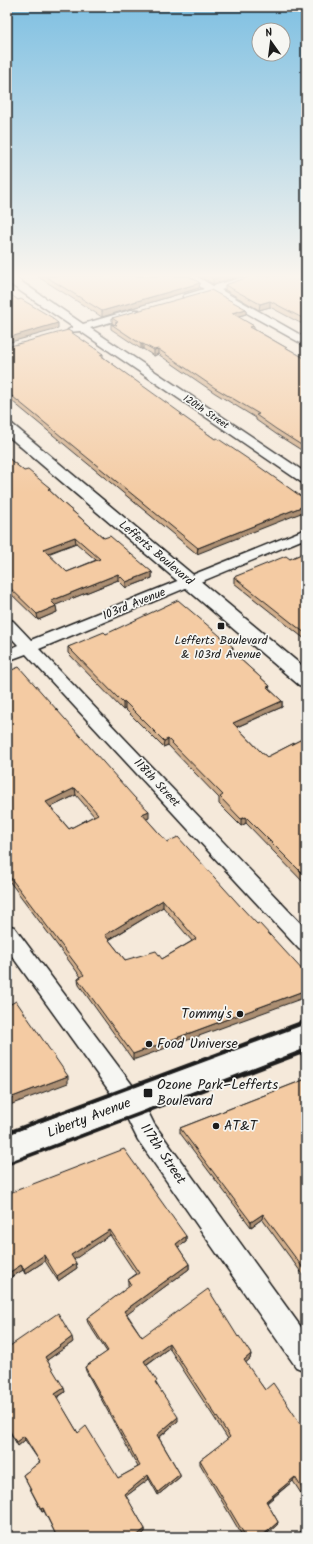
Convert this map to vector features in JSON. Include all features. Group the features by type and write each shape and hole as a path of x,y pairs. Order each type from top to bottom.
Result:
{"street":[{"name":"120th Street","path":"113,348 306,479"},
{"name":"Lefferts Boulevard","path":"7,427 306,680"},
{"name":"103rd Avenue","path":"7,656 306,533"},
{"name":"118th Street","path":"7,624 306,943"},
{"name":"117th Street","path":"7,933 131,1102 146,1132 306,1356"},
{"name":"Liberty Avenue","path":"7,1149 306,1036"}],"building":[{"path":"7,348 94,348 103,354 100,355 182,414 180,414 215,439 217,438 254,463 306,500 306,505 198,548 7,392"},
{"path":"150,348 287,348 306,359 306,448 256,415 259,414 215,388 158,349 154,350"},
{"path":"7,457 24,471 28,470 50,488 48,489 104,538 110,536 152,572 126,582 118,574 51,601 56,606 37,614 7,585","holes":["75,537 100,559 67,572 43,549"]},
{"path":"306,552 306,634 234,577 286,556 290,559"},
{"path":"178,600 233,647 229,649 270,686 267,687 282,701 233,723 267,757 306,737 306,877 246,817 241,819 220,797 223,795 168,739 164,741 125,702 123,703 68,647 104,632 106,634"},
{"path":"19,667 134,797 149,811 142,814 167,842 178,837 242,908 257,924 259,923 306,974 306,990 133,1054 78,979 84,975 7,873 7,719 12,716 7,711 7,672","holes":["75,788 98,814 69,829 46,802","163,900 196,939 162,959 156,951 125,960 105,935"]},
{"path":"7,1001 9,1005 16,1001 68,1076 7,1099"},
{"path":"306,1079 306,1272 263,1214 251,1222 180,1128"},
{"path":"124,1149 186,1236 176,1244 189,1264 124,1311 142,1337 208,1289 238,1337 239,1336 251,1354 244,1360 265,1390 273,1383 306,1432 306,1495 295,1477 266,1501 278,1522 261,1537 246,1537 200,1460 230,1437 169,1343 144,1361 157,1381 155,1382 178,1417 157,1435 180,1474 158,1492 148,1475 125,1494 145,1529 135,1537 57,1537 43,1508 41,1509 23,1475 40,1462 24,1436 16,1442 7,1426 7,1348 58,1313 72,1337 45,1357 64,1388 55,1394 78,1433 86,1426 118,1478 140,1466 85,1367 108,1351 87,1318 131,1285 128,1280 139,1273 110,1230 71,1255 76,1263 57,1276 44,1255 24,1269 21,1265 7,1274 7,1194"},
{"path":"306,1527 306,1537 304,1537 301,1531"}],"railway":[{"path":"7,1133 306,1021"},
{"path":"7,1164 306,1051"}],"place":[{"name":"Lefferts Boulevard & 103rd Avenue","path":"221,626"},
{"name":"Tommy's","path":"240,1014"},
{"name":"Food Universe","path":"149,1044"},
{"name":"Ozone Park–Lefferts Boulevard","path":"148,1093"},
{"name":"AT&T","path":"216,1126"}]}
